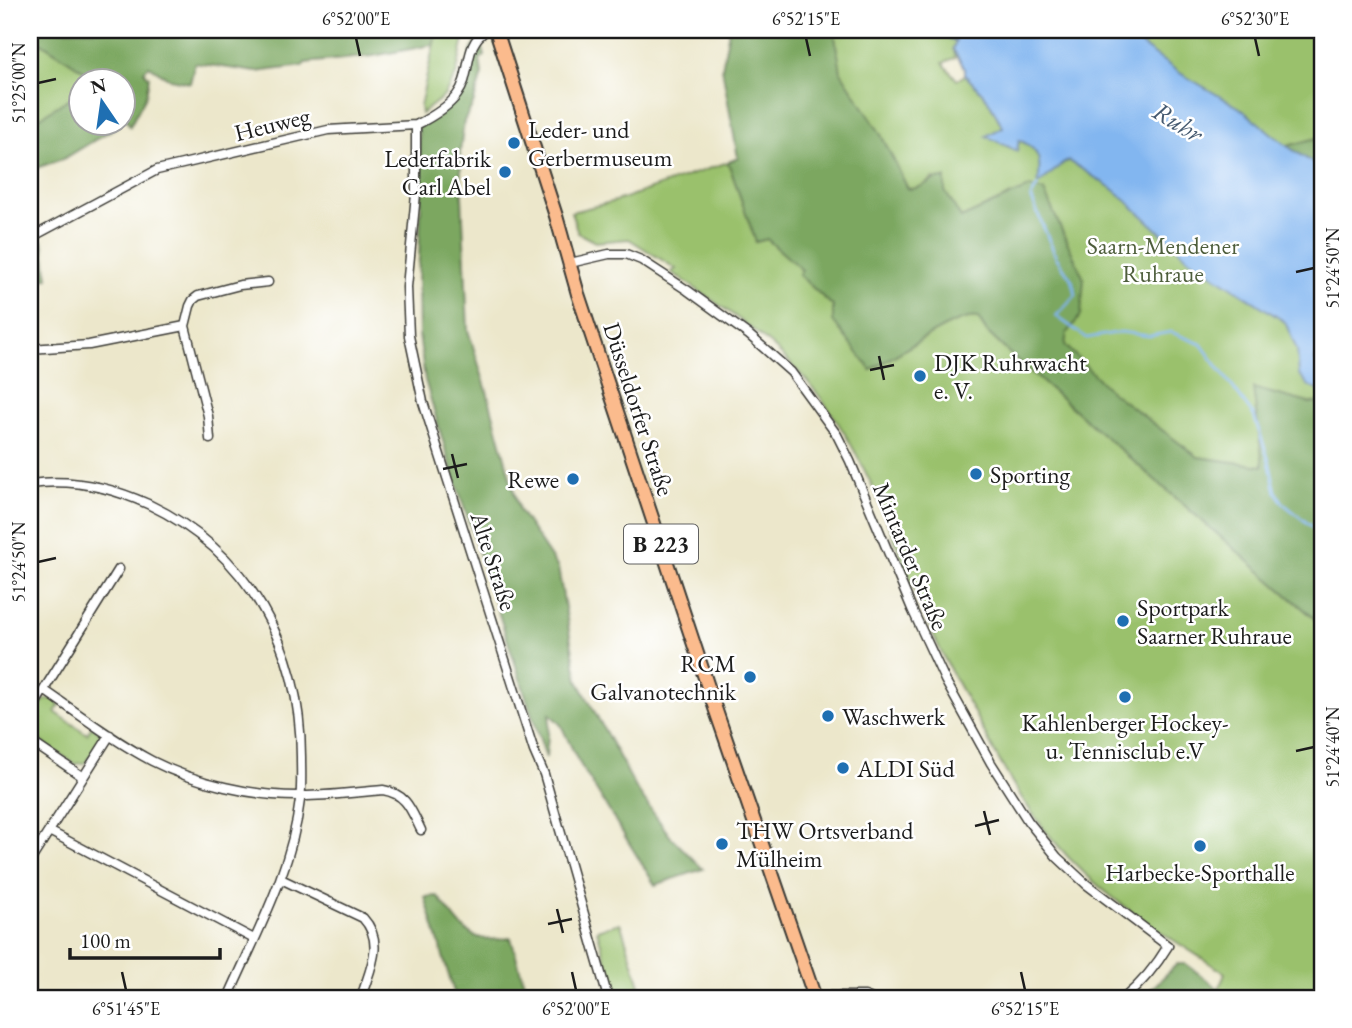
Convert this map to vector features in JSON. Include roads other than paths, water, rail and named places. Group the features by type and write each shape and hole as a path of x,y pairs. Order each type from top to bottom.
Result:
{"main road":[{"name":"Düsseldorfer Straße","path":"496,30 715,708 815,997"}],"street":[{"path":"416,125 457,96 474,40 487,30"},
{"name":"Heuweg","path":"30,238 157,170 328,130 416,125"},
{"name":"Alte Straße","path":"416,125 416,194 407,287 409,336 423,402 534,751 544,774 608,998"},
{"name":"Mintarder Straße","path":"570,263 609,254 626,254 641,260 755,340 791,372 818,407 850,461 935,659 971,729 1015,801 1057,857 1113,906 1168,946 1139,986 1124,998"},
{"path":"209,439 208,416 185,326 190,306 198,296 240,285 268,282"},
{"path":"30,349 89,345 185,326"},
{"path":"30,484 47,482 91,485 124,493 182,522 202,536 230,563 265,611 279,639 298,705 301,796 295,835 281,879 228,998"},
{"path":"30,712 119,569"},
{"path":"44,690 151,760 180,773 238,789 301,796 383,790 396,792 407,802 421,830"},
{"path":"30,861 110,734"},
{"path":"30,741 83,776"},
{"path":"49,831 254,939"},
{"path":"281,879 363,918 371,927 375,950 360,998"},
{"path":"815,997 870,998"}],"water":[{"name":"Ruhr","path":"936,30 1120,30 1180,73 1240,108 1287,146 1316,165 1322,166 1322,350 1319,350 1315,360 1322,368 1322,391 1310,387 1299,375 1297,350 1285,322 1189,259 1116,191 1069,161 1038,185 1040,170 1038,158 1032,148 1019,140 1017,151 986,136 1003,127 987,98 965,75 965,69 953,49 956,41 940,36"}],"waterway":[{"path":"1038,185 1031,197 1056,257 1072,280 1076,295 1056,316 1087,338 1121,332 1149,336 1171,332 1201,344 1254,416 1276,492 1284,504 1322,535"}],"place":[{"name":"Leder- und Gerbermuseum","path":"514,143"},
{"name":"Lederfabrik Carl Abel","path":"505,172"},
{"name":"DJK Ruhrwacht e. V.","path":"920,376"},
{"name":"Sporting","path":"976,474"},
{"name":"Rewe","path":"573,479"},
{"name":"Sportpark Saarner Ruhraue","path":"1123,621"},
{"name":"RCM Galvanotechnik","path":"750,677"},
{"name":"Kahlenberger Hockey- u. Tennisclub e.V","path":"1125,697"},
{"name":"Waschwerk","path":"828,716"},
{"name":"ALDI Süd","path":"843,768"},
{"name":"THW Ortsverband Mülheim","path":"722,844"},
{"name":"Harbecke-Sporthalle","path":"1200,846"}],"park label":[{"name":"Saarn-Mendener Ruhraue","path":"1163,259"}]}
